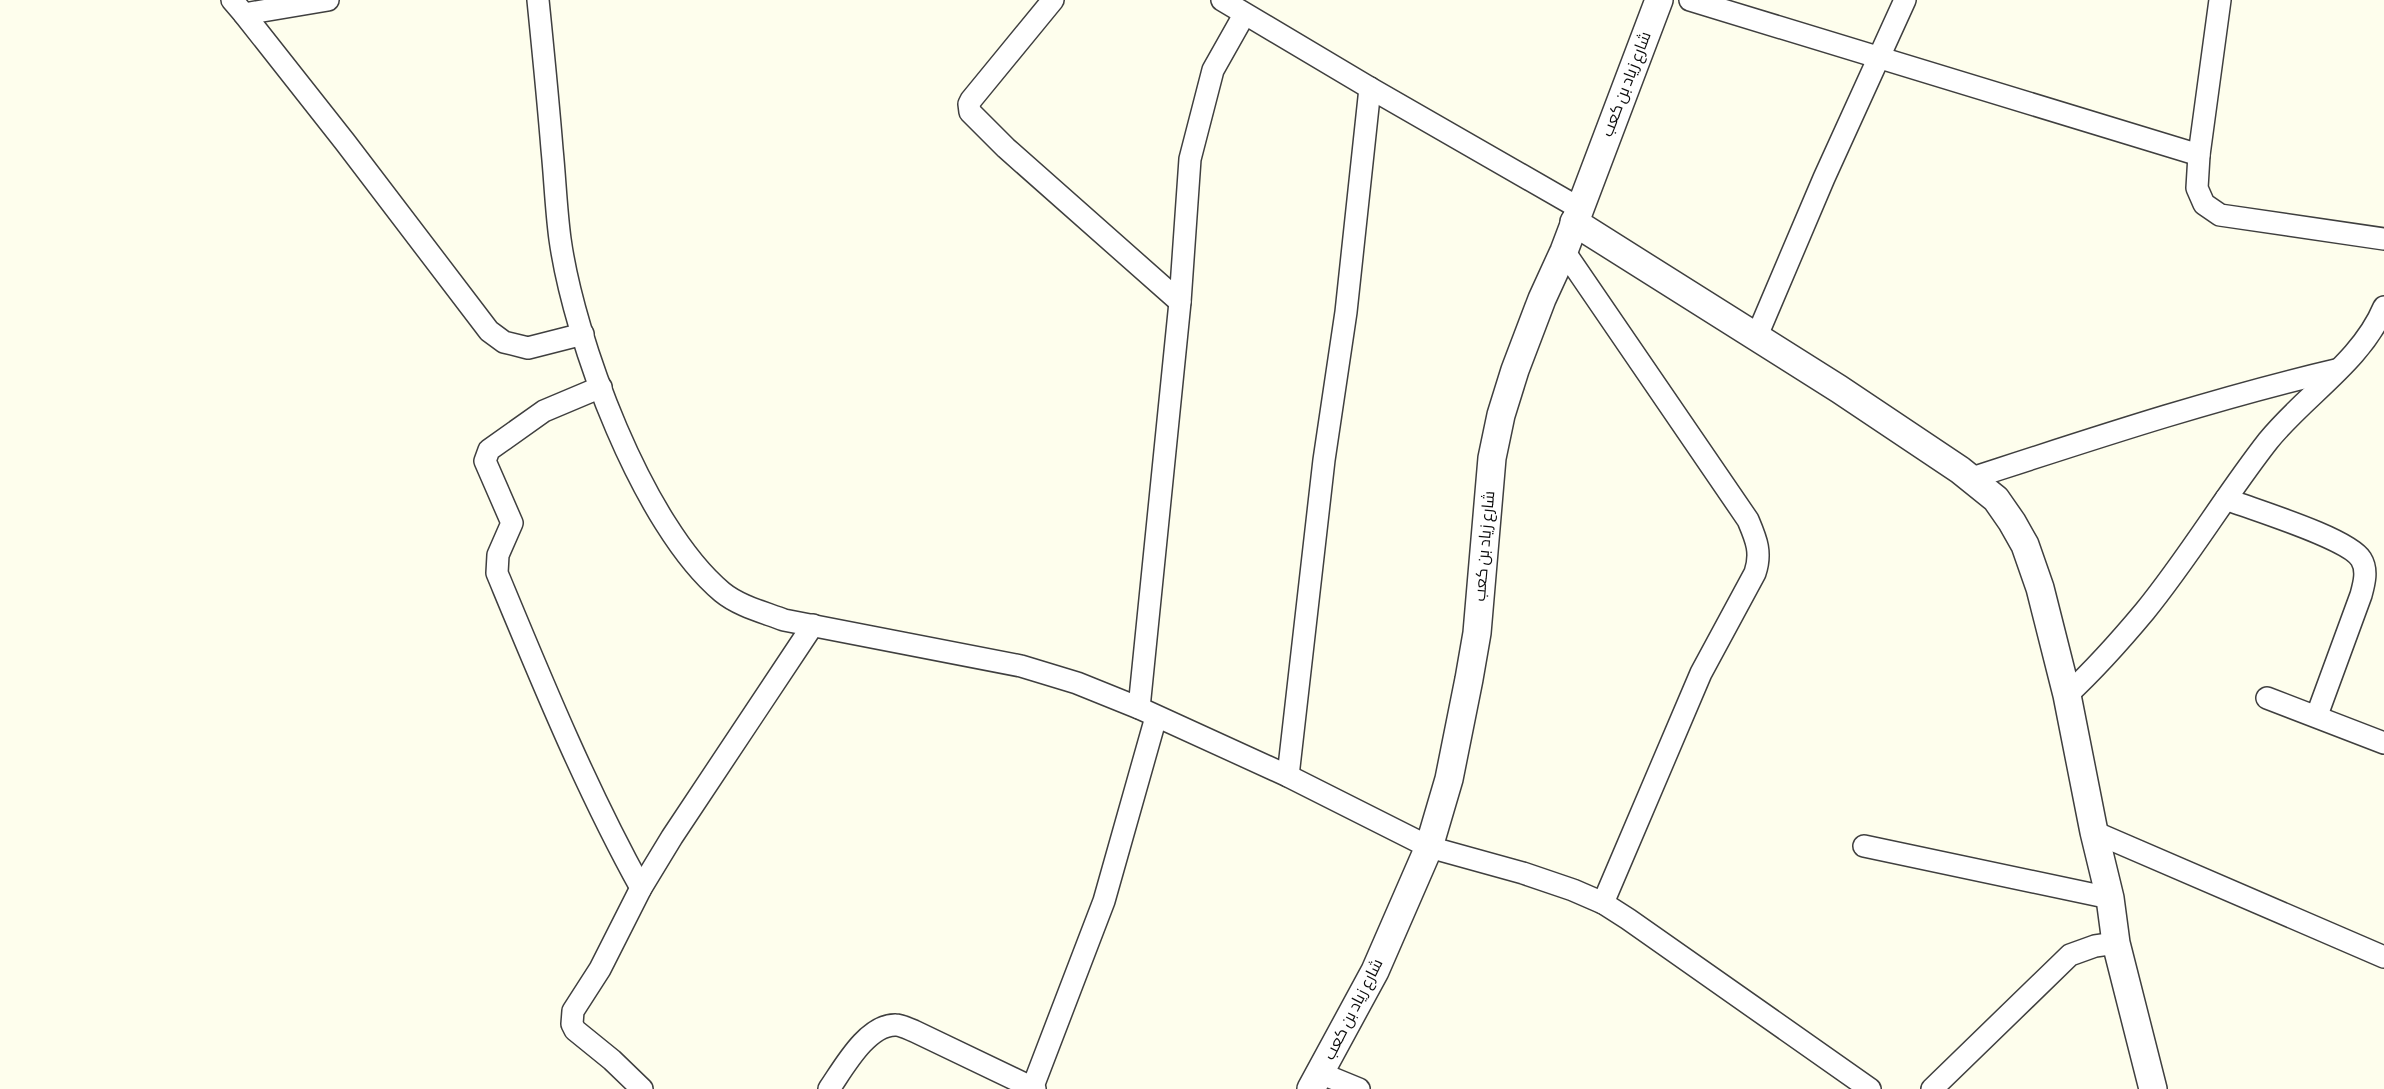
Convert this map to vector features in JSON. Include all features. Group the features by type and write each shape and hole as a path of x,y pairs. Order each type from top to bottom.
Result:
{"street":[{"path":"238,7 328,0"},
{"path":"538,0 560,240 575,312 601,387 643,486 694,566 724,593 752,608 784,620 1021,666 1077,683 1288,776 1429,847 1523,873 1573,890 1603,903 1870,1089"},
{"path":"1053,0 971,100 970,112 1006,148 1180,302"},
{"path":"1222,0 1577,215 1756,338 1839,389 1972,478 1996,499 2025,545 2040,588 2067,696 2094,832 2110,898 2116,944 2153,1089"},
{"name":"شارع زياد بن كعب","path":"1315,1081 1375,971 1429,847 1449,779 1477,633 1492,458 1501,415 1538,309 1564,251 1659,0"},
{"path":"1690,0 2199,155"},
{"path":"1756,338 1824,178 1905,0"},
{"path":"2220,0 2199,155 2197,188 2200,197 2211,210 2220,215 2384,239"},
{"path":"238,7 345,142 489,331 504,342 528,348 583,334"},
{"path":"829,1089 865,1040 879,1029 896,1024 1033,1089 1104,901 1147,712 1190,159 1213,70 1244,15"},
{"path":"1288,776 1324,460 1346,312 1370,88"},
{"path":"1564,251 1748,520 1759,545 1760,560 1701,673 1603,903"},
{"path":"2067,696 2146,610 2267,442 2290,415 2359,350 2377,323 2384,307"},
{"path":"2359,350 2384,343"},
{"path":"1972,478 2171,413 2337,370"},
{"path":"601,387 544,411 489,450 485,461 512,523 498,555 497,573 583,773 641,888"},
{"path":"2226,500 2332,539 2352,550 2363,561 2365,577 2361,595 2317,715"},
{"path":"642,1089 612,1060 579,1034 572,1024 573,1011 600,969 641,888 672,837 813,625"},
{"path":"2267,698 2317,715 2384,743"},
{"path":"2094,832 2384,957"},
{"path":"1864,846 2110,898"},
{"path":"1932,1089 2070,954 2095,946 2116,944"},
{"path":"1315,1081 1359,1089"}]}
